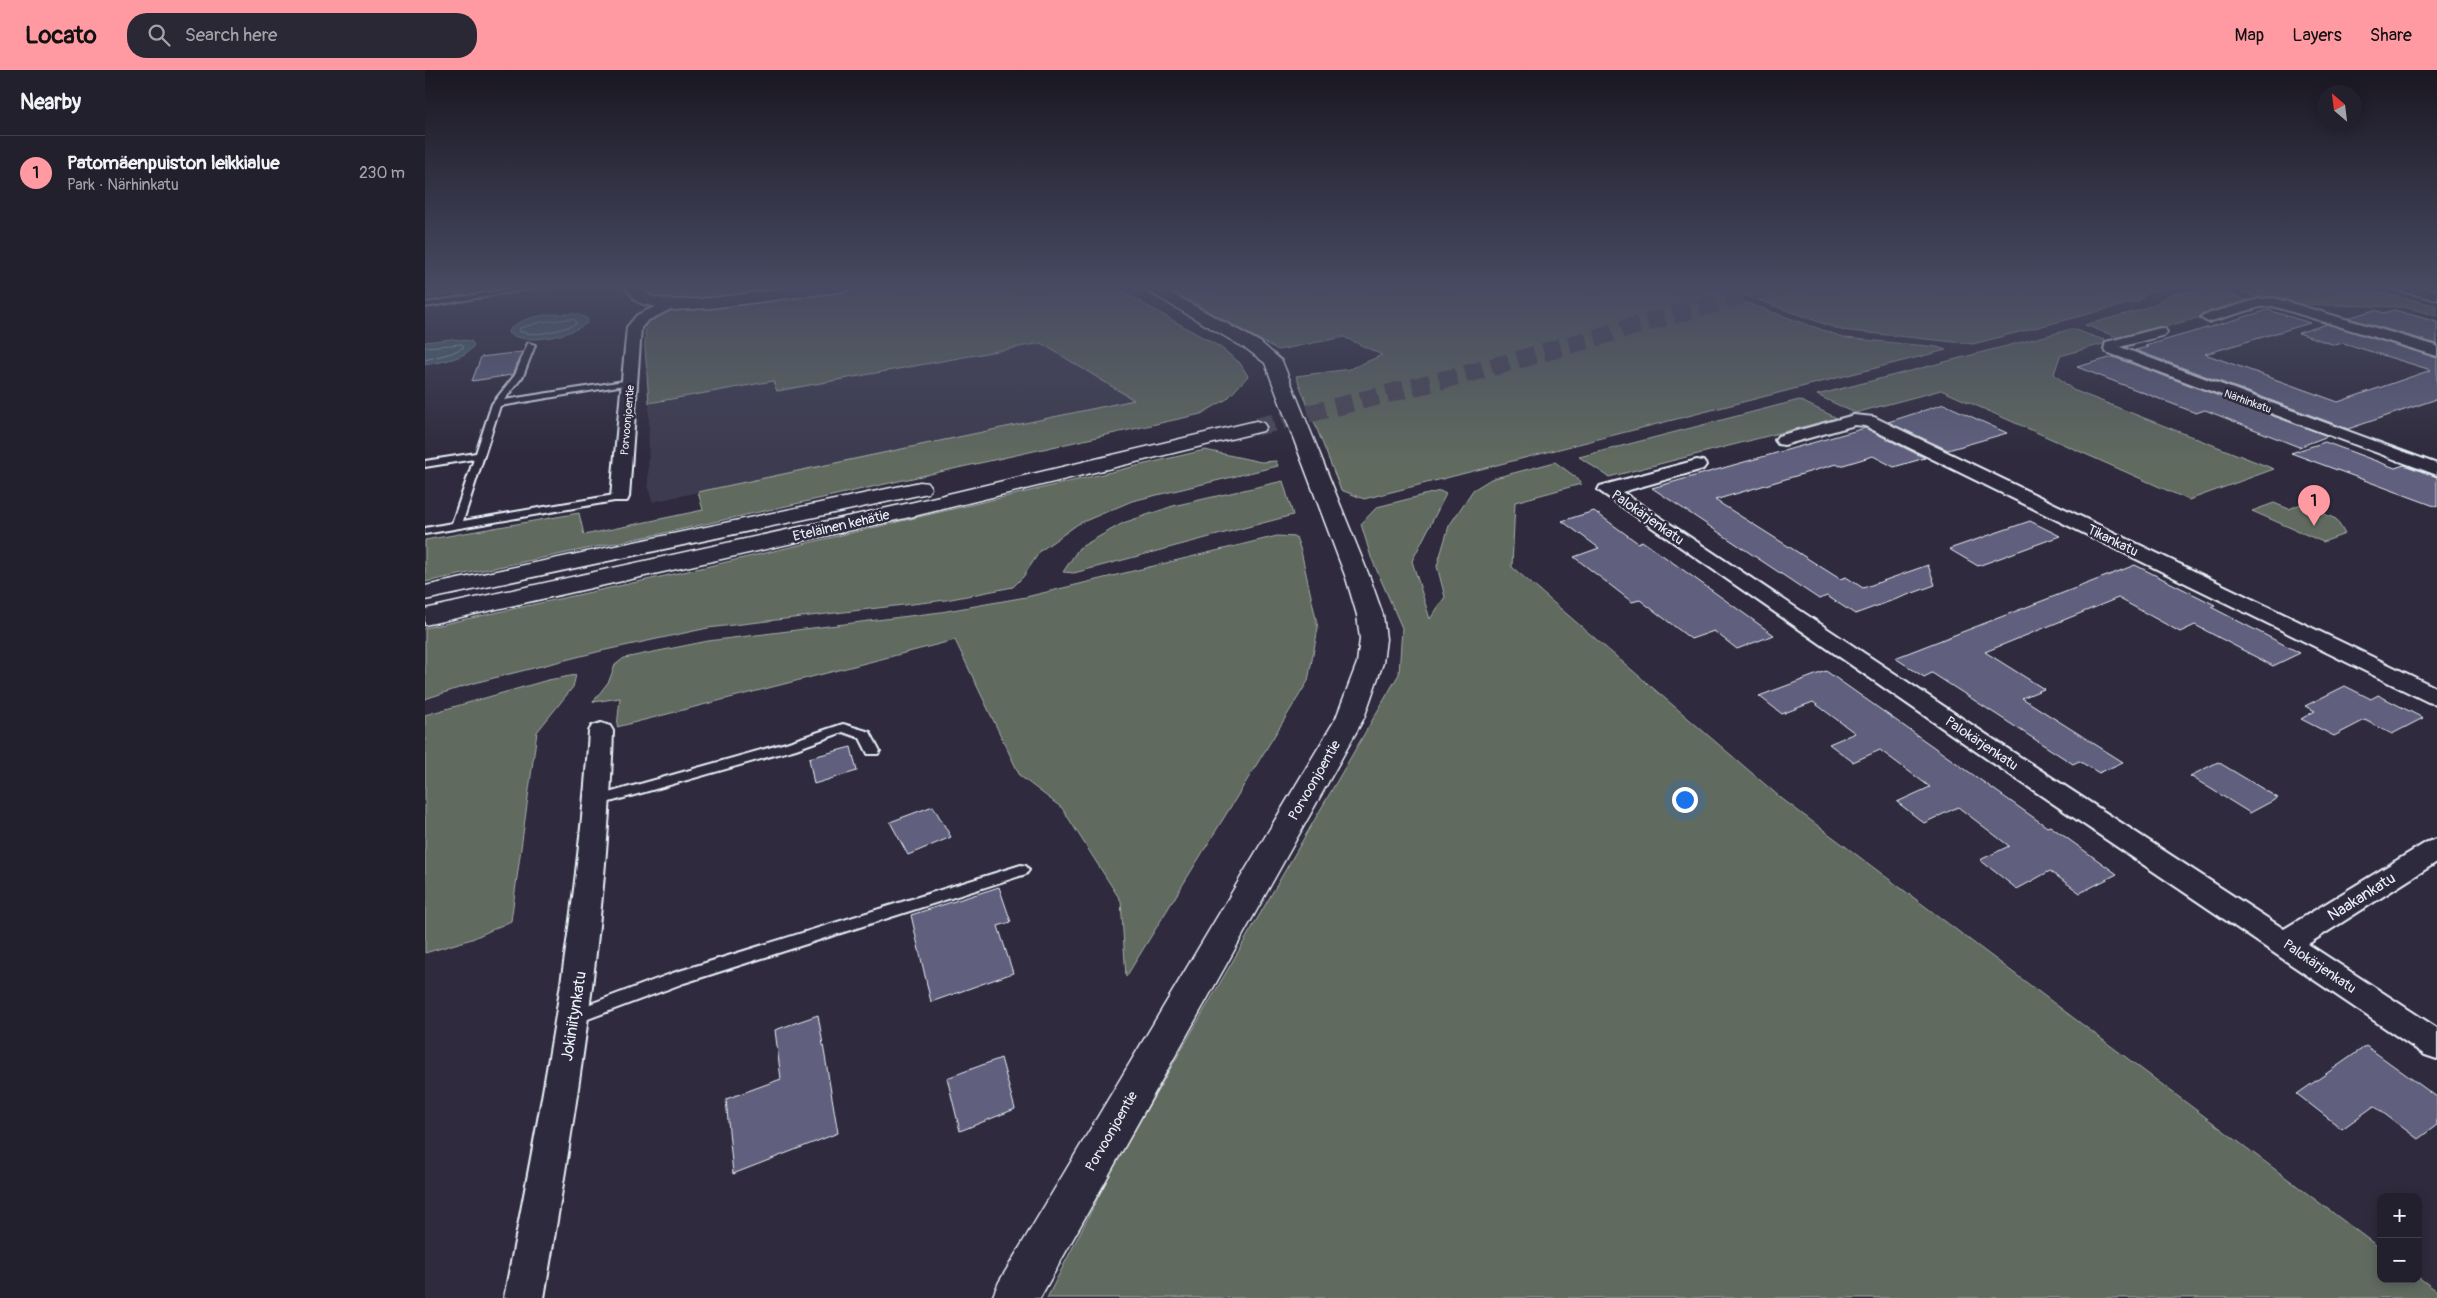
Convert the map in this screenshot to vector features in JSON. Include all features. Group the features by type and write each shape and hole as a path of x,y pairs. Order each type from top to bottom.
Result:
{"main road":[{"name":"Porvoonjoentie","path":"1015,1298 1350,718 1370,663 1373,639 1370,616 1358,578 1273,361 1249,343"},
{"name":"Eteläinen kehätie","path":"425,593 1248,421 900,512 425,617"}],"street":[{"name":"Porvoonjoentie","path":"619,497 633,343"},
{"name":"Närhinkatu","path":"2117,343 2111,345 2111,349 2437,470"},
{"path":"2411,343 2437,351"},
{"name":"Tikankatu","path":"1784,440 1854,420 1868,421 2437,697"},
{"name":"Palokärjenkatu","path":"1697,465 1607,490 1999,755 2437,1045"},
{"name":"Jokiniitynkatu","path":"524,1298 589,909 599,800 601,731"},
{"name":"Naakankatu","path":"2285,943 2437,849"}],"lane":[{"path":"457,525 496,404 519,376 531,345"},
{"path":"496,404 630,382"},
{"path":"425,464 479,455"},
{"path":"425,531 619,497"},
{"path":"599,800 791,746 843,728 865,735 873,751"},
{"path":"572,1018 679,978 1021,870"}],"shaded area":[{"path":"1042,343 1135,400 652,502 648,485 649,403 773,381 777,391"}],"green space":[{"path":"645,343 1039,343 777,391 773,381 649,403"},
{"path":"1042,343 1213,343 1240,363 1248,376 1227,399 1201,414 669,532 425,582 425,540 579,513 584,535 703,510 698,492 1134,400"},
{"path":"1266,343 1312,343 1278,350"},
{"path":"1357,343 1899,343 1937,347 1946,350 1364,499 1341,490 1296,376 1350,369 1382,355"},
{"path":"2017,343 2105,343 2060,356 2054,374 2073,390 2274,469 2189,500 1941,390 1855,413 1817,395"},
{"path":"1799,400 1837,418 1609,477 1579,457"},
{"path":"1205,450 1261,462 1276,461 1278,466 1132,501 1078,524 1040,551 1023,577 1013,587 946,600 708,628 601,651 474,683 425,699 425,628 688,571"},
{"path":"1555,462 1577,478 1581,484 1515,502 1512,567 1781,798 2377,1246 2377,1283 2422,1283 2422,1280 2437,1291 2437,1298 1047,1298 1114,1166 1399,674 1402,628 1371,557 1361,524 1377,507 1440,491 1446,494 1412,561 1430,619 1445,597 1437,566 1449,526 1473,490 1491,479"},
{"path":"1283,481 1293,515 1074,573 1063,572 1079,548 1123,523 1173,506"},
{"path":"2274,503 2289,509 2301,504 2336,519 2345,534 2323,542 2252,511"},
{"path":"1277,536 1296,537 1301,551 1318,628 1308,681 1126,977 1121,901 1062,808 1020,776 955,640 617,727 620,698 593,702 609,681 615,665 624,658 708,641 941,612 1026,597"},
{"path":"576,675 573,687 537,732 511,921 472,939 425,953 425,715 548,680"}],"water":[{"path":"425,343 473,343 474,345 459,357 425,365"}],"building":[{"path":"2154,343 2241,343 2205,354 2338,402 2431,370 2344,343 2389,343 2437,358 2437,399 2348,429 2135,350 2148,347 2145,346"},
{"path":"522,352 512,375 472,381 481,357"},
{"path":"2113,357 2328,436 2299,447 2205,410 2196,413 2077,367"},
{"path":"1944,404 2007,433 1948,450 1888,422"},
{"path":"1865,428 1925,458 1894,467 1873,456 1840,466 1836,464 1715,500 1840,579 1846,577 1863,588 1928,565 1935,585 1855,614 1827,596 1819,599 1652,488"},
{"path":"2325,442 2395,468 2404,465 2437,477 2437,507 2291,453"},
{"path":"1594,511 1638,543 1642,541 1774,635 1737,649 1714,631 1691,639 1640,600 1632,602 1574,557 1599,548 1562,521"},
{"path":"2030,521 2060,536 1978,566 1949,549"},
{"path":"2135,565 2215,605 2211,607 2300,653 2273,666 2195,625 2180,632 2118,598 1985,652 2044,689 2022,698 2123,762 2099,773 2079,761 2073,764 1932,673 1924,677 1895,658"},
{"path":"1826,671 2047,827 2050,826 2117,874 2080,893 2050,871 2017,889 1980,860 2009,846 1958,807 1924,823 1897,802 1930,787 1880,750 1853,762 1829,744 1855,733 1813,702 1782,714 1759,696"},
{"path":"2345,686 2371,699 2378,695 2423,718 2392,734 2365,720 2334,736 2301,719 2315,711 2305,706"},
{"path":"851,747 857,771 814,784 809,758"},
{"path":"2218,762 2278,798 2250,813 2190,776"},
{"path":"933,806 951,837 908,855 890,822"},
{"path":"999,887 1011,922 998,926 1013,973 931,1002 911,915"},
{"path":"818,1015 838,1133 733,1174 726,1099 781,1079 775,1030"},
{"path":"2366,1046 2437,1097 2437,1125 2418,1139 2374,1106 2342,1129 2297,1094"},
{"path":"1001,1058 1015,1109 960,1131 947,1078"}],"tunnel":[{"path":"1256,427 1486,369 1575,343"}],"place":[{"name":"Patomäenpuiston leikkialue","path":"2314,526"}]}
